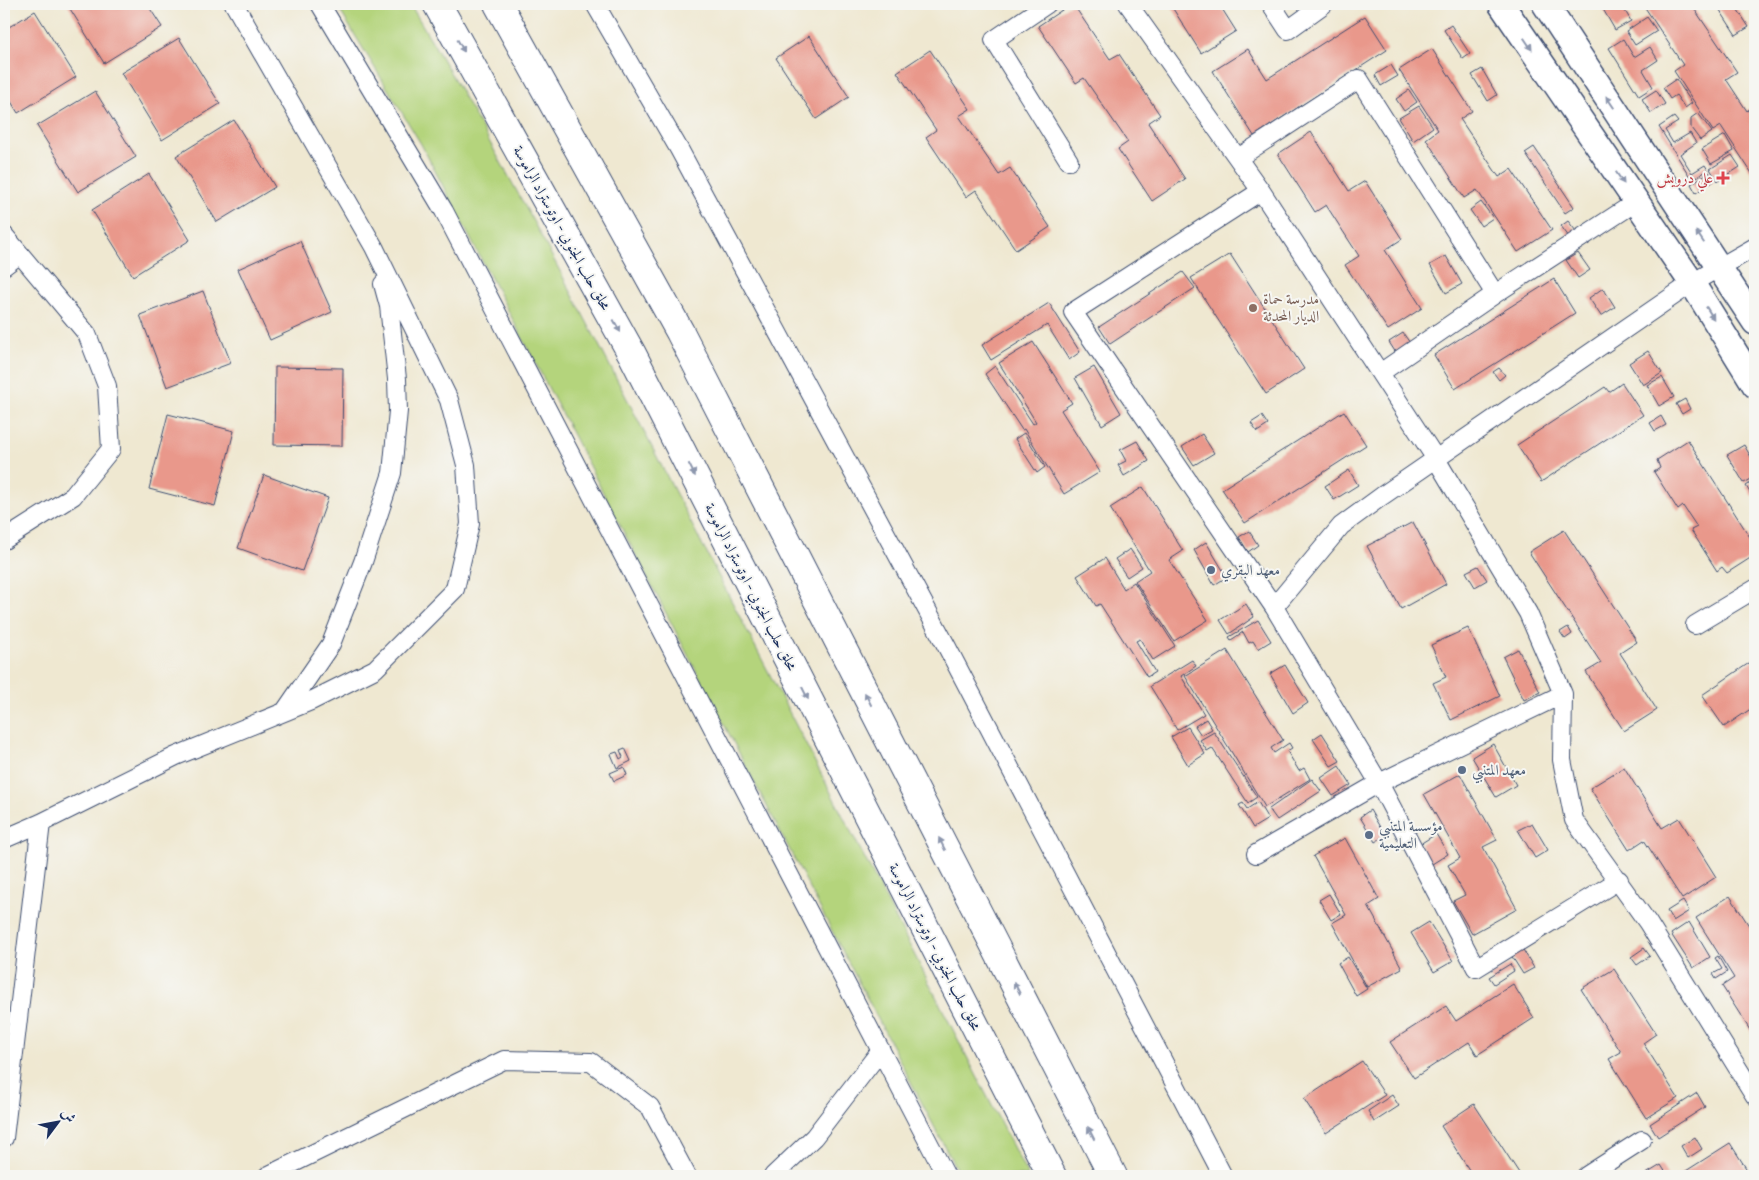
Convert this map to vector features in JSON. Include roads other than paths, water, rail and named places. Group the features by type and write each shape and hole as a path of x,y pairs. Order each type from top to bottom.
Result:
{"highway":[{"name":"محلق حلب الجنوبي - اوتوستراد الراموسة","path":"437,4 632,354 1052,1176"},
{"path":"498,4 680,332 1113,1176"}],"main road":[{"path":"1501,4 1692,283 1755,385"},
{"path":"1545,4 1755,322"}],"street":[{"path":"4,838 41,823 176,756 311,701 375,669 455,589 470,524 466,465 450,400 374,248 234,4"},
{"path":"320,4 444,211 946,1176"},
{"path":"595,4 679,149 947,647 1223,1176"},
{"path":"1047,4 994,40 1069,161"},
{"path":"1128,4 1261,191 1436,459 1528,613 1564,694 1562,760 1574,820 1619,880 1648,923 1755,1096"},
{"path":"1271,4 1288,30 1324,4"},
{"path":"1238,158 1359,79 1495,294"},
{"path":"1261,191 1074,312 1274,608 1379,783 1476,968 1619,880"},
{"path":"1380,373 1495,294 1636,202"},
{"path":"4,235 88,334 107,386 111,449 74,496 4,540"},
{"path":"1274,608 1341,526 1692,283 1755,247"},
{"path":"285,712 331,644 363,562 392,473 398,411 397,379 389,306 374,248"},
{"path":"4,266 20,254"},
{"path":"1695,625 1755,589"},
{"path":"1256,854 1379,783 1564,694"},
{"path":"4,1138 41,823"},
{"path":"773,1176 814,1137 881,1050"},
{"path":"267,1176 504,1060 591,1062 650,1107 687,1176"},
{"path":"1586,1176 1642,1140"}],"place":[{"name":"علي درويش","path":"1723,178"},
{"name":"مدرسة حماة الديار المحدثة","path":"1253,308"},
{"name":"معهد البقري","path":"1211,570"},
{"name":"معهد المتنبي","path":"1462,770"},
{"name":"مؤسسة المتنبي التعليمية","path":"1369,835"}]}
